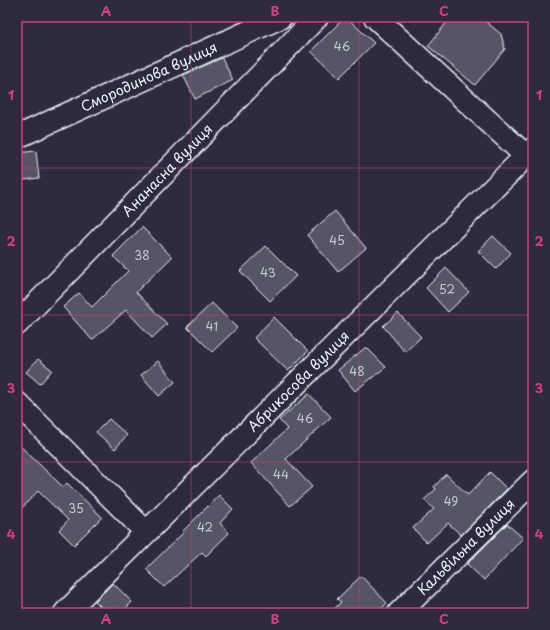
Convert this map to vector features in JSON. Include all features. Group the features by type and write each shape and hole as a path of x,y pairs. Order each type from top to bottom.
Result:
{"street":[{"name":"Смородинова вулиця","path":"17,137 281,17"},
{"name":"Ананасна вулиця","path":"17,324 317,17"},
{"path":"375,17 530,152"},
{"name":"Абрикосова вулиця","path":"65,613 530,152"},
{"path":"17,403 146,532"},
{"name":"Кальвільна вулиця","path":"398,613 533,481"}],"building":[{"path":"345,17 374,43 339,78 311,51"},
{"path":"451,17 480,17 501,34 505,49 475,85 428,46"},
{"path":"222,58 233,80 195,99 183,75"},
{"path":"36,151 39,178 17,181 17,153"},
{"path":"335,211 366,248 338,272 307,235"},
{"path":"142,227 172,257 136,292 167,324 152,338 126,310 92,340 63,307 79,293 92,307 128,271 113,256"},
{"path":"493,236 511,253 496,269 478,251"},
{"path":"266,246 296,276 270,301 240,271"},
{"path":"446,268 469,292 448,312 426,288"},
{"path":"212,303 237,328 212,352 187,327"},
{"path":"398,313 421,337 405,352 383,326"},
{"path":"274,317 308,351 288,371 254,338"},
{"path":"366,347 386,367 355,391 338,370"},
{"path":"38,359 52,370 40,384 26,372"},
{"path":"158,361 175,382 159,396 141,375"},
{"path":"309,394 331,417 286,459 312,487 290,506 251,463 287,429 279,420"},
{"path":"109,419 127,435 115,449 96,432"},
{"path":"17,443 63,487 67,483 102,517 74,545 59,530 68,520 38,491 17,513"},
{"path":"490,472 507,489 461,535 448,523 427,543 413,528 434,509 424,500 436,489 434,487 446,474 468,495"},
{"path":"219,495 233,509 220,523 229,533 206,556 202,552 164,587 146,569"},
{"path":"507,524 523,538 484,580 467,564"},
{"path":"361,576 387,603 377,613 330,613 341,602 337,599"},
{"path":"113,583 132,602 121,613 107,613 95,601"}]}
